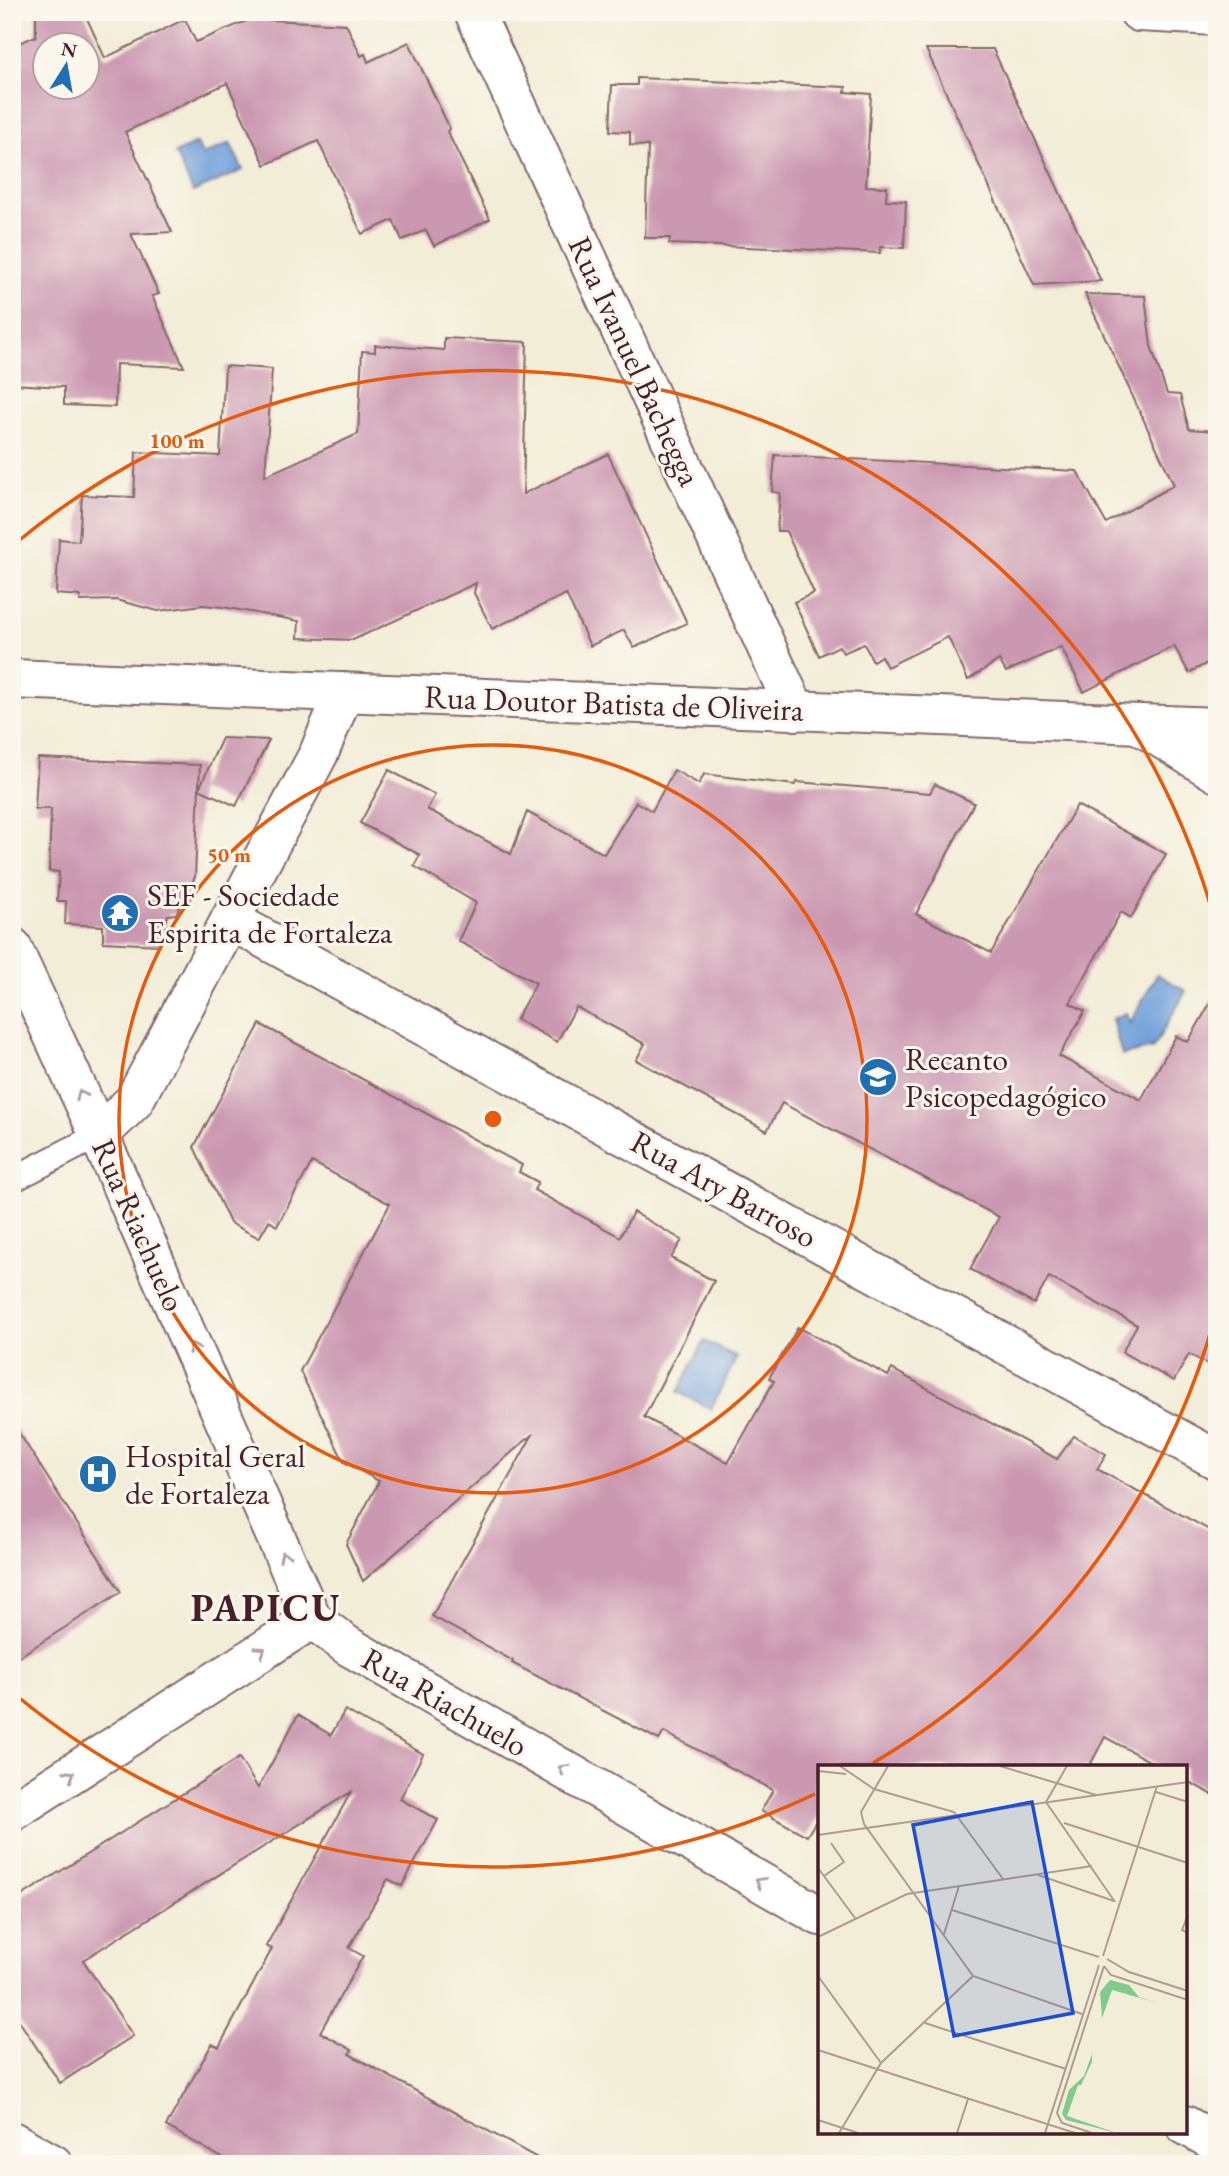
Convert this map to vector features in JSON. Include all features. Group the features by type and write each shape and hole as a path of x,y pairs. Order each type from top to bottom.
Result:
{"street":[{"name":"Rua Ivanuel Bachegga","path":"474,12 796,710"},
{"path":"1139,12 1217,16"},
{"name":"Rua Doutor Batista de Oliveira","path":"12,679 1217,727"},
{"path":"99,1135 134,1101 319,753 344,692"},
{"path":"1138,724 1217,773"},
{"name":"Rua Ary Barroso","path":"230,920 1217,1460"},
{"name":"Rua Riachuelo","path":"12,947 99,1135 312,1619 348,1646 818,1915"},
{"path":"12,1812 312,1619"},
{"path":"1187,2126 1217,2143"},
{"path":"12,2141 53,2164"}],"lane":[{"path":"12,1180 99,1135"}],"water":[{"path":"196,143 203,155 230,143 243,170 193,192 175,153"},
{"path":"1157,974 1186,991 1153,1048 1122,1055 1112,1019 1126,1013 1130,1023"},
{"path":"704,1341 737,1357 711,1409 678,1392"}],"building":[{"path":"36,12 84,12 93,32 36,32"},
{"path":"185,19 196,42 251,19 346,24 361,56 365,54 368,62 409,42 450,129 447,131 490,219 434,246 426,230 402,240 393,220 362,234 318,141 265,165 227,83 125,132 172,232 131,234 159,294 152,296 184,367 116,364 115,407 64,405 64,387 12,384 12,46 32,38 32,102 102,102 102,51 105,58"},
{"path":"926,49 993,49 1101,281 1034,285"},
{"path":"637,78 846,87 845,92 871,94 866,186 887,187 886,200 906,201 904,248 880,247 880,253 669,244 670,238 645,238 648,146 630,145 630,132 610,131 612,85 637,85"},
{"path":"1085,294 1145,296 1151,346 1167,394 1180,395 1189,429 1217,431 1217,658 1189,673 1174,646 1084,692 1061,647 1006,672 999,660 968,680 948,637 887,667 881,656 873,661 864,644 843,653 839,646 819,656 794,602 814,593 786,531 777,531 780,493 772,492 775,455 1077,471 1106,523 1174,485"},
{"path":"444,338 527,342 523,494 608,454 687,623 634,648 624,630 590,646 566,594 492,629 474,593 476,583 353,640 298,638 299,621 223,607 202,605 158,611 116,600 80,601 80,596 56,594 59,539 79,541 82,495 134,497 136,452 220,456 225,366 272,369 265,476 358,434 362,351 375,352 375,345 444,350"},
{"path":"222,738 269,740 236,806 199,789"},
{"path":"38,758 200,765 195,877 176,914 168,915 159,945 103,942 103,926 65,924 66,901 57,901 59,872 49,871 51,809 35,809"},
{"path":"389,770 435,795 427,809 511,854 527,812 604,854 636,802 652,811 674,770 699,784 704,774 795,785 797,782 930,793 935,784 974,803 916,914 991,953 1077,805 1166,854 1131,918 1121,912 1070,1003 1085,1011 1059,1056 1141,1100 1176,1036 1188,1042 1217,991 1217,1370 1189,1354 1174,1381 1122,1352 1137,1325 1049,1277 1034,1304 970,1269 999,1217 782,1103 767,1131 636,1060 645,1044 576,1007 557,1042 516,1019 536,983 458,941 476,903 414,866 420,855 360,823"},
{"path":"260,1024 522,1165 519,1172 538,1182 534,1190 620,1237 633,1212 682,1240 671,1258 714,1281 644,1417 728,1463 774,1381 769,1378 798,1327 888,1376 892,1369 1057,1459 1074,1436 1106,1454 1097,1469 1217,1534 1217,1797 1187,1781 1187,1765 1156,1765 1105,1737 1090,1765 818,1765 818,1817 807,1836 761,1811 773,1790 664,1732 659,1740 512,1663 513,1661 432,1616 533,1434 363,1581 346,1544 379,1481 344,1462 300,1371 390,1204 312,1162 277,1226 269,1221 259,1238 230,1223 194,1147"},
{"path":"12,1422 121,1592 12,1661"},
{"path":"345,1710 423,1754 400,1799 438,1820 402,1886 388,1879 349,1948 363,1956 320,2032 352,2050 349,2054 548,2164 233,2164 166,2126 212,2044 219,2047 272,1949 266,1946 351,1792 83,1960 133,2036 60,2083 12,2010 12,1902 239,1758 258,1788 298,1715 331,1735"}],"place":[{"name":"SEF - Sociedade Espirita de Fortaleza","path":"120,913"},
{"name":"Recanto Psicopedagógico","path":"878,1077"},
{"name":"Hospital Geral de Fortaleza","path":"98,1474"}],"district":[{"name":"PAPICU","path":"266,1607"}]}
